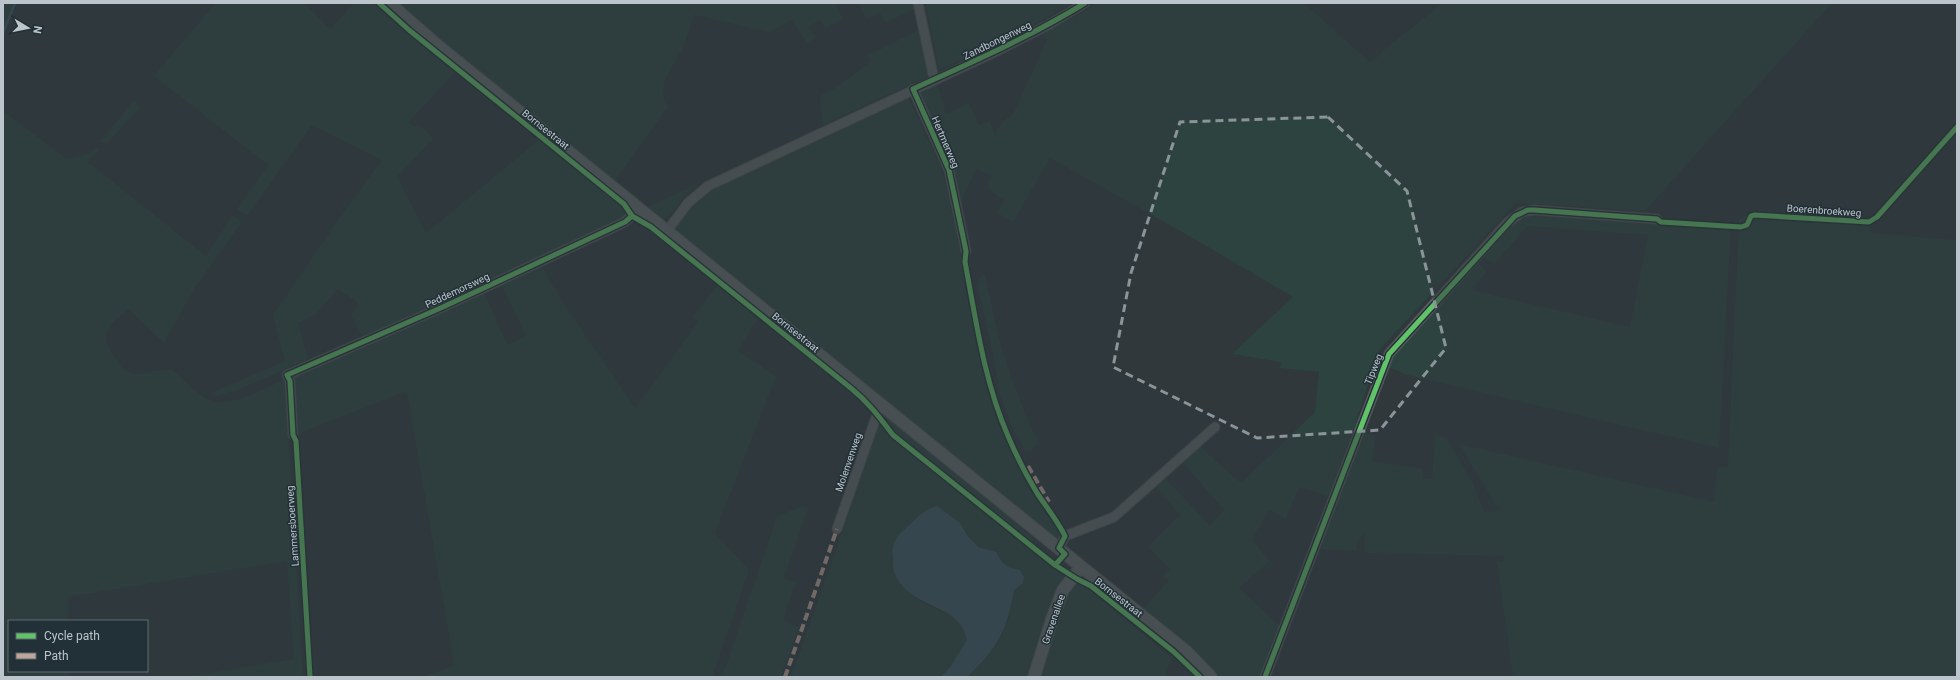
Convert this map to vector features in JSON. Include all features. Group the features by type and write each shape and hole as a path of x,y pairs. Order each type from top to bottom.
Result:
{"street":[{"name":"Bornsestraat","path":"389,3 437,45 881,403 927,443 1186,651 1211,677"},
{"path":"918,3 934,79"},
{"name":"Zandbongenweg","path":"667,231 688,203 708,186 1031,34 1085,3"},
{"name":"Hertmerweg","path":"913,89 949,170 966,251"},
{"name":"Peddemorsweg","path":"293,435 290,381 287,375 443,307 625,222 639,208"},
{"name":"Tipweg","path":"1265,677 1389,354 1507,223 1522,212 1534,210 1657,219"},
{"name":"Molenvenweg","path":"837,529 881,403"},
{"path":"1059,548 1065,536 1114,516 1215,427"},
{"name":"Gravenallee","path":"1034,677 1052,619 1063,590 1081,567"}],"highlighted area":[{"path":"1328,117 1407,191 1446,348 1380,430 1257,438 1113,367 1131,273 1180,122"}],"green space":[{"path":"3,3 15,3 3,33"},
{"path":"215,3 304,3 330,29 354,3 375,3 413,38 455,72 409,122 415,127 418,124 434,138 397,177 426,233 539,140 601,188 623,208 628,216 455,297 362,336 351,315 358,303 338,289 315,315 298,323 308,359 238,390 215,396 211,393 285,361 273,315 345,210 382,160 312,125 247,216 237,209 268,165 154,76"},
{"path":"397,3 835,3 843,19 826,28 820,20 809,27 816,38 807,43 792,20 772,31 773,33 694,15 684,45 667,75 663,91 664,99 668,107 614,182 439,41"},
{"path":"858,3 913,3 914,9 885,23 880,13 867,19"},
{"path":"926,3 1071,3 1022,32 939,70"},
{"path":"1096,3 1304,3 1371,63 1386,48 1443,3 1832,3 1645,211 1516,203 1379,350 1355,425 1329,496 1299,487 1286,519 1269,510 1252,540 1270,561 1239,588 1280,626 1261,677 1218,677 1203,659 1159,621 1142,610 1168,581 1163,576 1170,569 1148,547 1180,515 1156,487 1165,478 1210,525 1224,510 1182,462 1200,446 1237,480 1242,482 1315,412 1319,372 1280,368 1281,362 1232,354 1293,297 1198,241 1050,158 1013,222 997,213 1004,200 987,189 991,175 976,169 959,208 917,91 937,81 946,114 969,103 979,125 990,121 995,134 1003,121 1013,114 1047,40 1040,34 1082,13"},
{"path":"919,30 928,76 823,125 820,96 835,88 871,62 868,55"},
{"path":"907,95 939,163 946,184 989,389 1001,423 1019,463 1058,524 1061,535 1057,541 861,386 864,382 675,229 677,222 699,193"},
{"path":"134,100 140,108 107,143 100,142"},
{"path":"3,111 67,159 88,154 95,148 100,149 88,162 206,256 232,215 242,222 195,288 164,343 128,309 110,326 106,334 106,340 110,351 125,371 134,374 172,369 207,399 215,402 235,400 258,392 285,379 303,677 184,677 294,659 287,561 68,597 68,620 8,620 8,672 68,672 68,677 3,677"},
{"path":"1957,126 1957,133 1878,221 1869,227 1871,233 1957,240 1957,677 1513,677 1497,562 1504,562 1503,555 1366,553 1364,549 1365,532 1358,540 1356,551 1317,549 1359,432 1375,435 1373,461 1423,469 1423,478 1432,479 1435,435 1446,437 1473,483 1484,512 1499,510 1459,444 1714,502 1717,468 1728,467 1739,219 1754,213 1869,221 1876,217"},
{"path":"699,183 686,194 668,218 663,219 648,207"},
{"path":"1523,213 1731,226 1719,448 1407,375 1384,365 1474,260 1487,272 1472,290 1630,327 1648,235 1528,226 1494,264 1480,254"},
{"path":"541,265 565,305 635,408 698,322 693,317 717,285 758,318 738,351 776,376 715,533 749,570 712,677 421,677 454,666 407,391 298,434 294,375 484,292 507,345 526,336 501,284"},
{"path":"984,272 1002,351 1025,413 1038,441 1037,445 1028,452 1024,449 1010,422 1000,394 977,284"},
{"path":"887,413 977,485 1032,538 1042,560 1051,557 1058,571 1067,578 1031,677 967,677 986,658 997,644 1004,631 1010,614 1014,590 1024,580 1023,573 1019,570 1006,566 998,554 976,545 960,523 917,517 908,526 899,581 909,593 919,600 950,615 961,624 967,640 950,667 941,677 791,677 846,522 876,425 884,427 888,426"},
{"path":"803,506 808,508 784,578 796,583 783,620 799,627 781,677 722,677 777,516"},
{"path":"1073,582 1091,591 1172,658 1164,677 1039,677 1064,596"}],"water":[{"path":"937,506 960,523 968,536 978,547 996,552 1002,562 1008,567 1020,570 1024,577 1023,583 1014,590 1008,617 1000,638 994,648 978,667 967,677 941,677 950,667 967,640 963,628 956,619 946,612 913,595 903,587 896,576 893,565 894,543 900,534 923,513"}],"waterway":[{"path":"3,33 15,3"}],"marked path":[{"path":"1028,466 1049,502"},
{"path":"785,677 837,529"}],"cycle path":[{"path":"379,3 409,30 624,204 632,216 651,227 858,394 869,405 893,435 1055,565 1091,586 1174,652 1200,677"},
{"path":"1055,565 1065,554 1059,548 1065,536 1025,472 1000,415 987,372 977,328 965,262 966,251 949,170 913,89 1022,38 1085,3"},
{"name":"Boerenbroekweg","path":"1265,677 1389,354 1515,216 1528,210 1534,210 1657,219 1661,222 1741,227 1747,225 1751,216 1754,215 1869,222 1877,217 1957,127"},
{"name":"Lammersboerweg","path":"310,677 296,441 293,435 290,381 287,375 443,307 625,222 632,216"}]}
